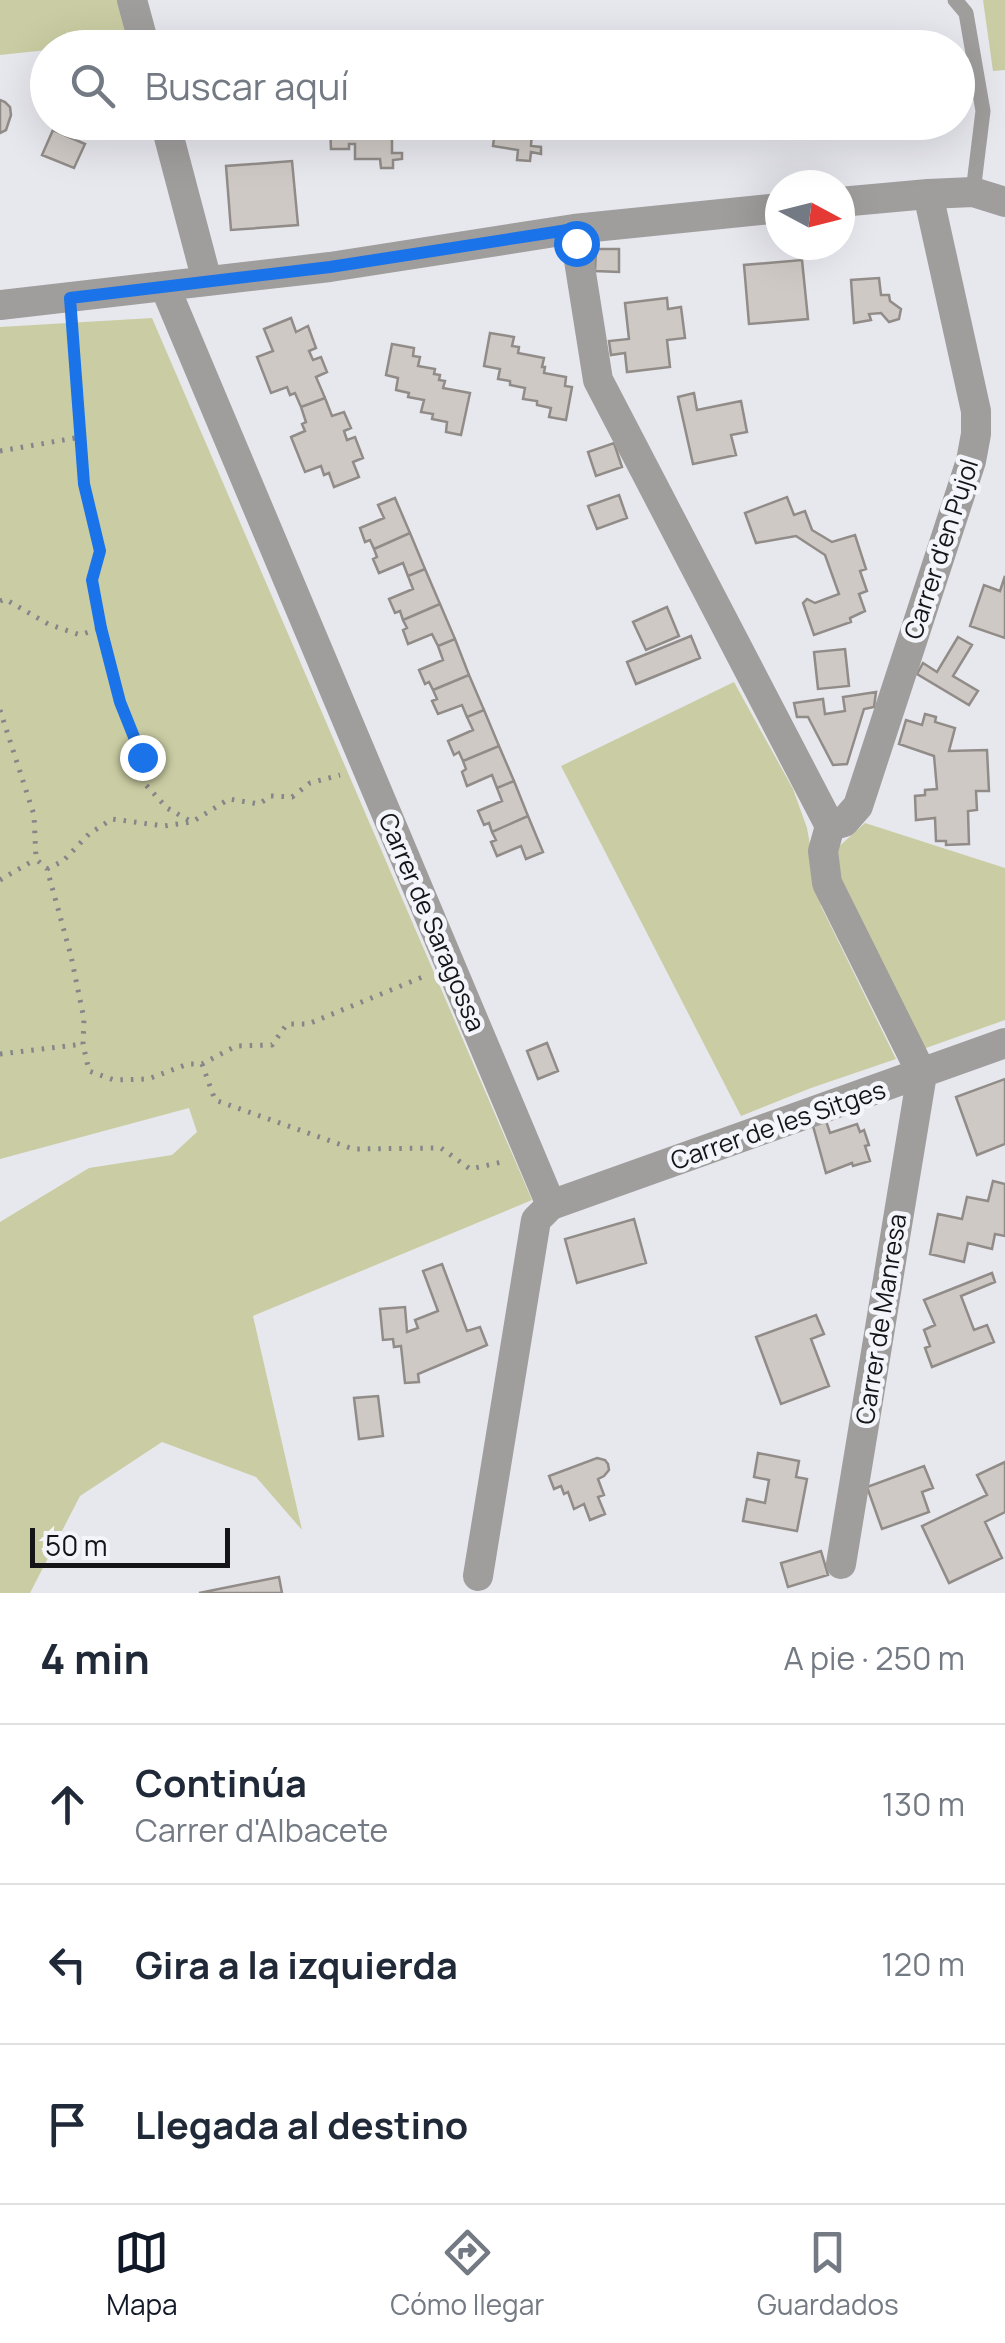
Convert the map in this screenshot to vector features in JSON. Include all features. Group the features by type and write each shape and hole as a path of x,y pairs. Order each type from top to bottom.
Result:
{"street":[{"path":"132,0 140,30"},
{"path":"170,140 206,281"},
{"path":"855,201 973,192 1005,202"},
{"name":"Carrer d'en Pujol","path":"830,826 844,822 858,806 965,479 976,434 976,411 928,194"},
{"path":"0,305 330,267 574,229 765,210"},
{"path":"574,229 598,380 830,826 823,851 828,884 922,1074"},
{"name":"Carrer de Saragossa","path":"165,287 551,1205"},
{"name":"Carrer de les Sitges","path":"551,1205 1005,1043"},
{"name":"Carrer de Manresa","path":"841,1564 922,1074"},
{"path":"478,1576 536,1220 551,1205"}],"lane":[{"path":"955,0 966,14 969,30"},
{"path":"973,192 984,111 975,62"}],"path":[{"path":"70,298 84,484 100,551 92,580 101,628 120,702 142,757 146,785 167,808 192,822"},
{"path":"0,451 80,438"},
{"path":"2,599 48,624 80,634 101,628"},
{"path":"0,710 34,815 36,859 47,869 70,956 84,1020 82,1044 90,1071 114,1080 148,1079 188,1064 202,1064 236,1046 272,1045 287,1024 308,1024 450,965"},
{"path":"47,869 64,861 89,834 112,818 164,826 192,822 229,800 258,804 271,796 292,798 310,783 366,765"},
{"path":"0,880 36,859"},
{"path":"0,1054 82,1044"},
{"path":"202,1064 215,1100 353,1150 441,1148 470,1170 530,1156"}],"green space":[{"path":"0,0 122,0 129,30 30,30 30,52 0,55"},
{"path":"983,0 1005,0 1005,70 993,71"},
{"path":"152,318 532,1200 253,1316 302,1530 256,1477 162,1442 80,1496 30,1593 0,1593 0,1222 89,1168 172,1155 197,1132 189,1108 0,1159 0,327"},
{"path":"734,682 793,789 807,828 821,906 896,1059 741,1116 561,766"},
{"path":"865,823 1005,868 1005,1020 923,1049 839,879 835,850"}],"building":[{"path":"0,100 10,107 11,115 6,130 0,133"},
{"path":"49,140 85,144 74,168 42,155"},
{"path":"331,140 392,140 392,153 402,153 402,159 393,160 393,168 381,168 380,159 355,159 355,144 349,144 349,149 331,149"},
{"path":"494,140 531,140 531,146 541,147 541,154 531,152 530,161 517,160 518,150 493,146"},
{"path":"292,161 298,225 231,230 226,166"},
{"path":"596,249 619,249 619,272 595,271"},
{"path":"802,260 808,319 749,324 744,265"},
{"path":"879,278 881,295 889,295 890,301 901,309 899,319 889,322 881,313 869,314 871,320 854,323 851,280"},
{"path":"667,298 668,309 681,307 685,338 667,340 670,367 627,372 625,353 611,355 609,341 629,339 625,303"},
{"path":"291,318 296,332 308,326 316,348 309,351 313,360 321,357 327,372 316,377 325,398 301,407 295,393 290,395 287,387 271,393 257,357 273,351 264,329"},
{"path":"490,333 514,337 512,346 519,347 518,353 544,358 544,373 566,377 565,386 572,387 566,420 549,417 551,408 523,399 525,388 498,379 500,369 484,366"},
{"path":"392,344 414,348 413,356 420,357 418,366 435,369 439,380 445,381 443,388 470,393 461,435 446,432 447,422 421,412 424,400 396,390 398,378 386,375"},
{"path":"694,393 697,410 741,401 747,432 731,435 736,455 693,464 678,397"},
{"path":"325,398 332,416 344,412 351,428 344,431 347,440 355,437 363,458 353,462 359,477 334,487 329,473 324,475 321,466 305,472 291,437 305,431 301,407"},
{"path":"614,443 622,467 596,476 588,452"},
{"path":"619,495 627,518 597,529 588,506"},
{"path":"787,497 794,515 805,511 812,530 832,542 855,535 866,569 860,571 867,591 859,594 865,611 850,618 851,622 814,635 803,603 839,594 825,555 796,536 756,543 745,513"},
{"path":"395,498 410,533 374,549 370,540 365,542 360,528 384,518 378,505"},
{"path":"410,533 425,569 408,576 403,563 379,573 373,559 377,557 374,549"},
{"path":"425,569 440,604 403,620 389,599 413,589 408,576"},
{"path":"1005,576 1005,638 970,626 984,585 1000,591"},
{"path":"440,604 455,639 438,646 432,634 408,644 403,620"},
{"path":"667,607 679,636 646,650 633,622"},
{"path":"691,636 700,658 636,684 627,662"},
{"path":"958,637 972,645 953,676 978,691 969,705 917,674 923,663 937,672"},
{"path":"455,639 469,675 433,690 429,682 425,684 419,670 443,660 438,646"},
{"path":"845,649 849,686 818,689 814,652"},
{"path":"469,675 484,710 467,717 462,705 438,714 432,701 437,699 433,690"},
{"path":"876,692 874,707 864,709 847,764 833,765 808,717 797,717 794,703 823,699 825,714 845,711 843,697"},
{"path":"484,710 499,746 463,761 459,752 454,755 448,741 473,730 467,717"},
{"path":"925,714 936,717 935,722 955,728 949,751 987,750 989,791 976,791 977,810 968,811 969,844 946,845 946,841 936,841 935,818 916,820 915,796 937,789 934,756 899,744 906,720 922,725"},
{"path":"499,746 514,781 497,788 492,775 467,786 463,761"},
{"path":"514,781 528,816 492,832 478,811 502,801 497,788"},
{"path":"528,816 543,852 526,859 521,846 497,856 491,842 496,840 492,832"},
{"path":"547,1043 558,1071 538,1079 527,1051"},
{"path":"1005,1079 1005,1144 977,1155 956,1097"},
{"path":"826,1121 830,1133 857,1124 860,1132 864,1130 870,1161 826,1173 813,1126"},
{"path":"993,1181 1005,1184 1005,1236 995,1234 992,1249 968,1243 964,1262 930,1254 938,1214 962,1219 967,1197 988,1201"},
{"path":"634,1219 646,1263 577,1283 565,1239"},
{"path":"442,1264 467,1331 480,1327 487,1345 418,1374 419,1382 405,1383 401,1346 394,1347 393,1339 383,1340 380,1309 405,1307 407,1332 418,1328 415,1320 438,1311 423,1271"},
{"path":"992,1273 995,1282 961,1296 974,1330 987,1325 994,1342 932,1367 924,1330 935,1325 924,1300"},
{"path":"816,1315 824,1334 811,1339 829,1386 781,1404 756,1337"},
{"path":"378,1396 383,1436 359,1439 354,1398"},
{"path":"758,1453 799,1461 796,1477 807,1479 797,1531 743,1521 747,1499 765,1503 769,1480 754,1477"},
{"path":"597,1458 605,1460 609,1470 598,1479 604,1495 598,1497 605,1514 590,1520 584,1504 574,1509 568,1492 564,1494 561,1486 554,1489 549,1476"},
{"path":"1005,1462 1005,1512 985,1522 1002,1558 949,1583 922,1526 987,1495 977,1475"},
{"path":"924,1466 933,1488 922,1492 929,1512 882,1529 867,1487"},
{"path":"821,1551 828,1575 788,1587 781,1563"},
{"path":"279,1577 282,1593 199,1593"}],"route":[{"path":"142,757 120,702 92,580 100,551 84,484 70,298 330,267 574,229 576,243"}]}
